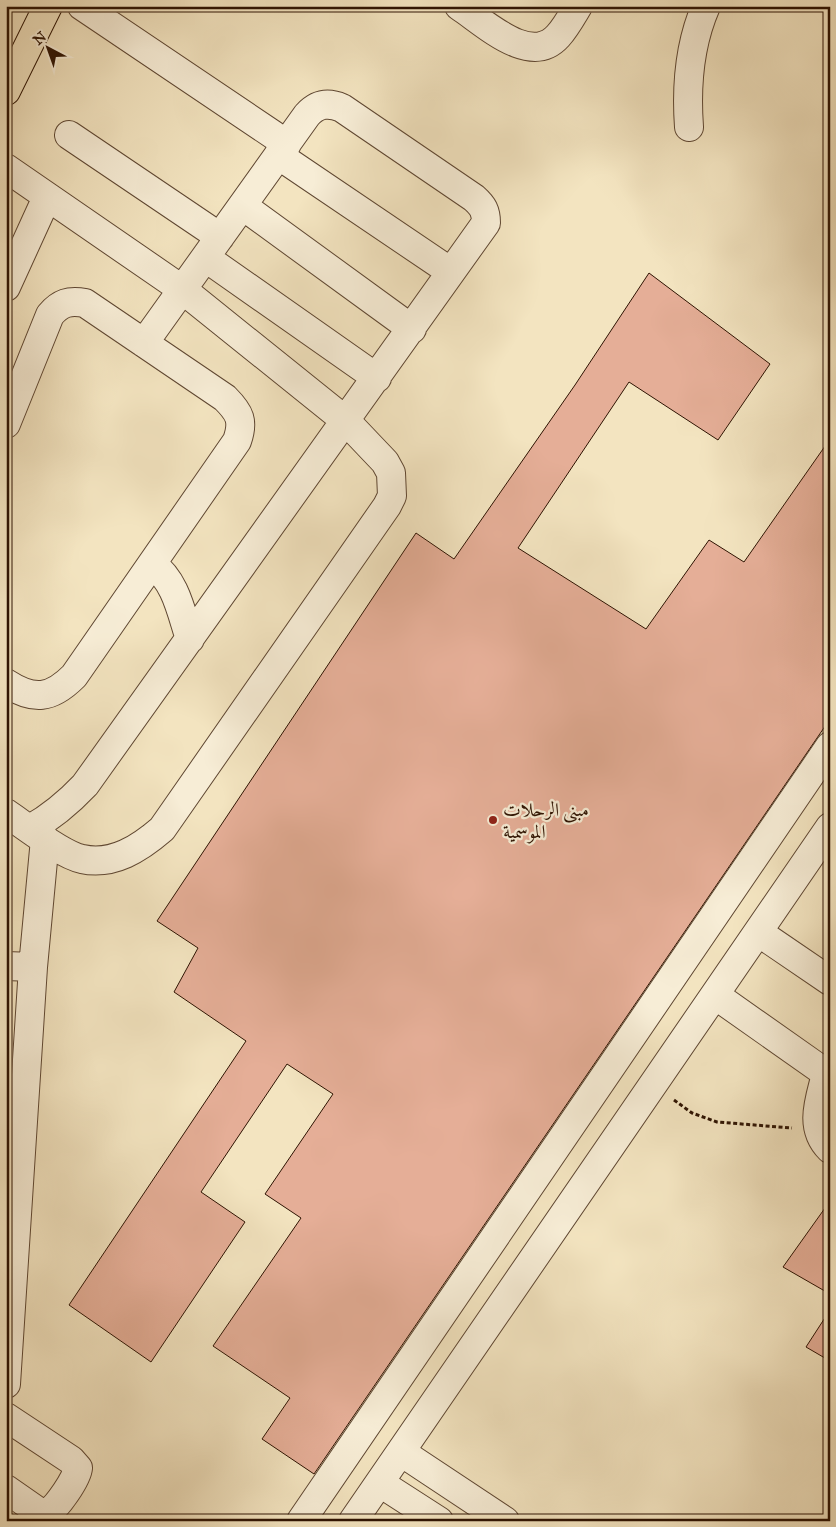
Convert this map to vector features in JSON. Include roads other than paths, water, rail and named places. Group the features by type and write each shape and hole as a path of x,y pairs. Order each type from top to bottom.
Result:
{"main road":[{"path":"6,92 48,6"}],"lane":[{"path":"82,6 452,272"},
{"path":"459,6 516,44 537,47 548,43 558,36 578,6"},
{"path":"689,127 688,83 690,61 694,38 706,6"},
{"path":"6,1384 33,967 37,834 47,819 65,806 86,785 412,329 486,223 486,214 483,206 350,114 335,105 321,105 313,109 282,149 144,343"},
{"path":"69,135 377,378"},
{"path":"6,168 183,290 346,421 385,462 390,473 392,496 387,506 162,829 146,842 118,858 101,860 82,859 64,852 6,812"},
{"path":"6,287 47,197"},
{"path":"243,206 412,329"},
{"path":"6,424 50,315 64,303 74,301 85,304 225,398 235,408 240,419 241,429 237,442 74,676 54,692 42,696 19,692 6,684"},
{"path":"152,564 159,569 171,585 190,639"},
{"path":"301,1521 830,746"},
{"path":"353,1521 830,827"},
{"path":"758,932 830,981"},
{"path":"6,966 33,967"},
{"path":"715,995 828,1075 816,1113 824,1140"},
{"path":"6,1417 71,1460 78,1471 54,1507 47,1513 39,1512 6,1489"},
{"path":"401,1452 473,1512 505,1521"},
{"path":"380,1482 438,1521"}],"place":[{"name":"مبنى الرحلات الموسمية","path":"493,820"}]}
